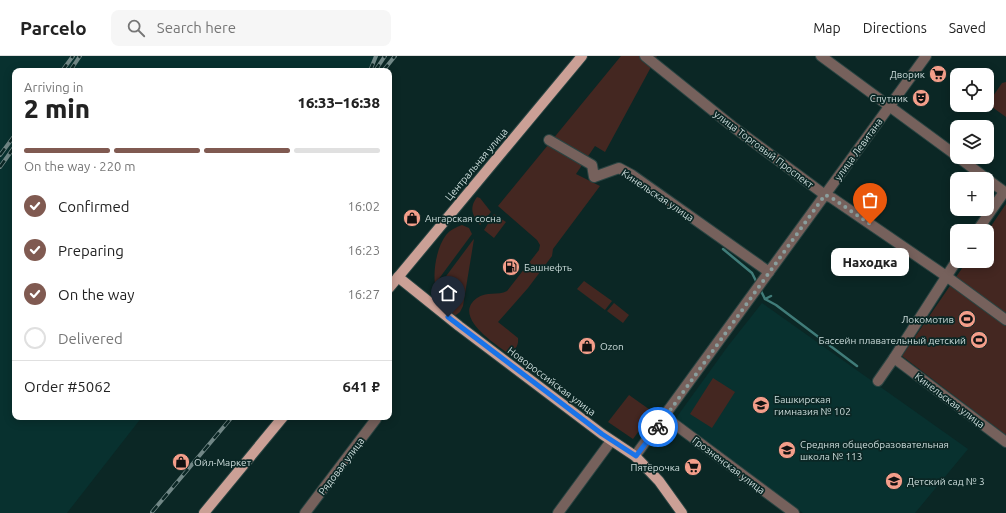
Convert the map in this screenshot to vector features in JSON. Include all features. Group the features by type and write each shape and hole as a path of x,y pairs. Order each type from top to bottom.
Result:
{"main road":[{"name":"Центральная улица","path":"392,284 582,56"},
{"name":"Новороссийская улица","path":"398,277 459,326 611,440 636,456 659,481 682,513"},
{"path":"204,513 281,420"}],"street":[{"name":"улица Торговый Проспект","path":"645,56 732,126 825,195 832,198 946,276 1006,320"},
{"path":"821,56 950,152"},
{"name":"улица Левитана","path":"636,456 926,56"},
{"name":"Кинельская улица","path":"550,140 592,165 594,177 619,168 632,175 769,272"},
{"path":"967,164 977,172"},
{"path":"982,224 1005,193 994,184"},
{"path":"878,381 952,268"},
{"name":"Кинельская улица","path":"894,358 1006,442"},
{"name":"Грозненская улица","path":"665,417 794,513"},
{"name":"Рядовая улица","path":"305,513 375,420"},
{"path":"558,513 611,440"}],"shaded area":[{"path":"0,56 379,56 373,68 12,68 12,420 140,420 67,513 0,513"},
{"path":"621,56 657,56 605,152 595,146 576,174 600,186 553,249 552,256 528,288 498,322 518,338 516,348 512,351 506,352 485,336 472,321 469,313 471,305 481,296 507,291 539,250 540,245 537,240 498,206"},
{"path":"1006,82 1006,117 994,108 994,95 1002,83"},
{"path":"477,197 480,198 491,212 480,225 472,211"},
{"name":"Локомотив","path":"1006,204 1006,435 902,356 962,268 994,268 994,224 992,224"},
{"path":"494,214 506,222 494,238 484,230"},
{"path":"462,225 469,228 472,234 435,284 435,265 440,246 448,233"},
{"path":"474,239 463,306 460,312 456,315 452,314 445,308 438,287"},
{"path":"584,281 612,301 605,310 577,289"},
{"path":"614,303 629,315 623,323 607,311"},
{"path":"762,303 968,449 915,513 803,513 676,418 728,346"},
{"path":"713,378 735,392 712,428 690,414"},
{"path":"629,395 653,412 633,439 608,422"}],"waterway":[{"path":"723,249 752,273 757,283"},
{"path":"760,289 765,299 776,305 857,366"},
{"path":"765,299 771,296"}],"railway":[{"path":"64,68 73,56"},
{"path":"72,68 80,56"},
{"path":"371,68 376,56"},
{"path":"377,68 385,56"},
{"path":"385,68 395,56"},
{"path":"0,155 12,139"},
{"path":"0,167 12,150"},
{"path":"152,512 229,420"}],"way so far":[{"path":"658,427 825,195 832,198 870,224"}],"place":[{"name":"Дворик","path":"938,74"},
{"name":"Спутник","path":"921,98"},
{"name":"Ангарская сосна","path":"412,218"},
{"name":"Находка","path":"870,224"},
{"name":"Башнефть","path":"511,267"},
{"name":"Локомотив","path":"967,319"},
{"name":"Бассейн плавательный детский","path":"979,340"},
{"name":"Ozon","path":"587,346"},
{"name":"Башкирская гимназия № 102","path":"761,405"},
{"name":"Средняя общеобразовательная школа № 113","path":"787,450"},
{"name":"Ойл-Маркет","path":"181,462"},
{"name":"Пятёрочка","path":"693,467"},
{"name":"Детский сад № 3","path":"894,481"}],"route":[{"path":"448,317 602,434 636,456 658,427"}]}
